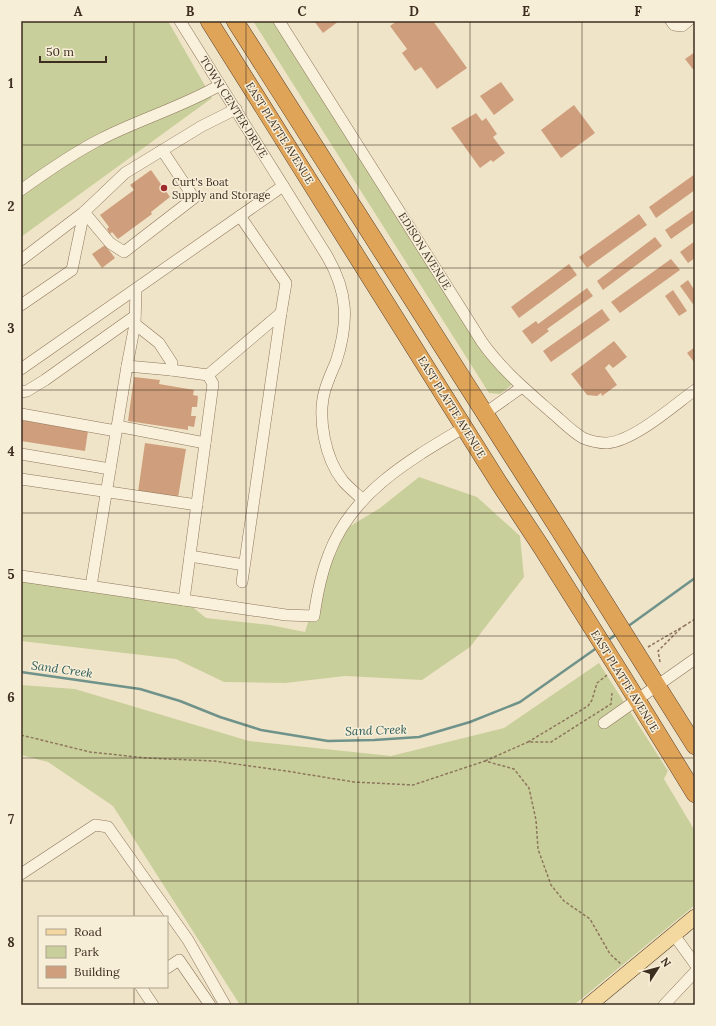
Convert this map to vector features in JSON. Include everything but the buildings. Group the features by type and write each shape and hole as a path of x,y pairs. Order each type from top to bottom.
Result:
{"highway":[{"name":"EAST PLATTE AVENUE","path":"209,21 499,483 540,545 616,676 637,700 695,794"},
{"name":"EAST PLATTE AVENUE","path":"235,21 561,533 649,659 657,686 695,746"},
{"path":"428,368 446,390 461,404 474,411 484,414"},
{"path":"681,772 695,798"}],"main road":[{"path":"589,1005 695,917"}],"street":[{"name":"TOWN CENTER DRIVE","path":"180,21 334,267 343,294 343,326 336,362 324,391 322,424 329,452 335,467 343,480 363,500"},
{"name":"EDISON AVENUE","path":"279,21 482,342 500,365 522,387 574,432 585,439 607,443 617,441 641,429 695,390"},
{"path":"671,21 674,25 682,26 688,21"},
{"path":"21,190 49,170 100,139 137,122 178,106 220,85"},
{"path":"21,260 84,212 125,173 202,126 236,109"},
{"path":"84,212 110,243 124,252 194,198 162,150"},
{"path":"21,370 283,186"},
{"path":"21,305 72,270 84,212"},
{"path":"240,216 286,283 242,582"},
{"path":"91,586 135,320 136,289"},
{"path":"127,366 208,375 281,313"},
{"path":"135,320 158,343 172,363 171,370"},
{"path":"21,392 26,391 45,380 135,320"},
{"path":"184,600 213,384 208,375"},
{"path":"484,414 522,387"},
{"path":"21,414 205,443"},
{"path":"21,576 286,615 314,616 318,587 329,553 343,525 363,500 372,489 400,467 465,428"},
{"path":"21,454 110,469"},
{"path":"21,479 197,506"},
{"path":"190,556 244,565"},
{"path":"604,723 693,661"},
{"path":"21,874 95,825 108,827 188,940 225,1005"},
{"path":"674,934 684,946 695,964"},
{"path":"168,967 179,960 210,1005"},
{"path":"664,1005 695,972"},
{"path":"143,988 154,1005"}],"path":[{"path":"649,659 684,626 695,619"},
{"path":"649,659 684,626"},
{"path":"21,735 90,752 146,758 214,761 354,782 413,785 486,761 528,742 588,706 592,700 597,682 616,676"},
{"path":"528,742 551,742 611,704 612,692"},
{"path":"486,761 514,769 529,788 536,820 538,849 551,885 564,901 590,919 610,954 630,971"}],"green space":[{"path":"21,21 168,21 212,98 21,237"},
{"path":"253,21 276,21 513,384 500,394 489,393"},
{"path":"419,477 477,497 520,536 524,577 470,647 422,680 345,676 285,683 224,682 176,659 21,641 21,576 184,600 206,618 270,625 305,632 319,587 339,533 380,508"},
{"path":"599,663 668,771 664,779 695,831 695,905 574,1005 240,1005 113,806 48,762 21,755 21,685 75,689 249,741 391,756 504,728"}],"waterway":[{"name":"Sand Creek","path":"627,627 695,578"},
{"name":"Sand Creek","path":"607,641 618,633"},
{"name":"Sand Creek","path":"21,672 140,689 180,701 220,717 261,730 328,741 374,740 419,737 470,722 520,702 598,647"}],"place":[{"name":"Curt's Boat Supply and Storage","path":"164,188"}]}
